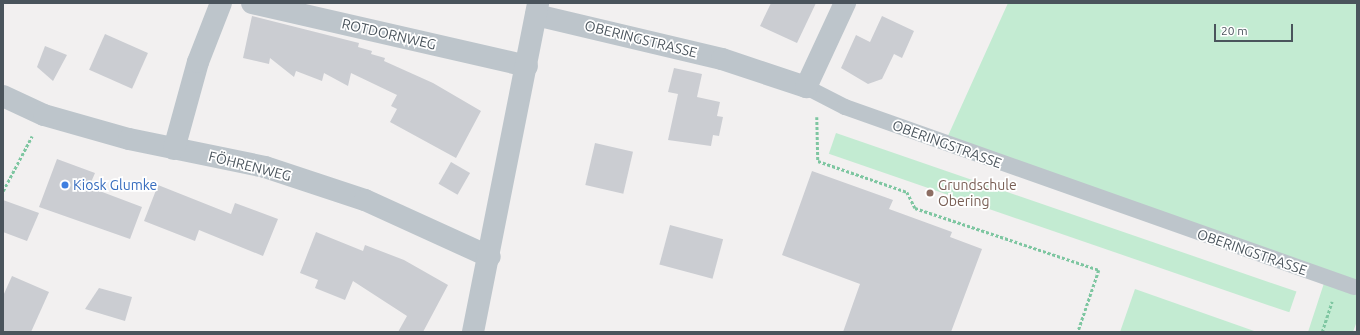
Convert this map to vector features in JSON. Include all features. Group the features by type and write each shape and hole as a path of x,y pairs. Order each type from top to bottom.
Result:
{"street":[{"path":"174,149 198,62 221,3"},
{"name":"ROTDORNWEG","path":"252,3 527,66"},
{"path":"811,89 845,3"},
{"name":"OBERINGSTRASSE","path":"473,332 490,257 537,9 722,59 811,89"},
{"name":"FÖHRENWEG","path":"3,96 44,115 174,149 265,167 365,200 490,257"}],"lane":[{"name":"OBERINGSTRASSE","path":"811,89 852,109 1354,287"}],"path":[{"path":"811,89 818,162 907,192 915,208 1099,270 1078,332"},
{"path":"3,191 44,115"},
{"path":"1322,332 1338,282"}],"green space":[{"path":"1008,3 1357,3 1357,321 1353,332 1308,332 1327,274 947,138"},
{"path":"836,133 1296,292 1289,312 829,154"},
{"path":"1135,289 1257,332 1120,332"}],"building":[{"path":"771,3 816,3 797,43 760,26"},
{"path":"252,16 359,43 358,47 372,51 371,54 385,58 384,61 433,83 481,111 456,158 390,122 397,109 391,106 397,95 351,73 348,86 324,73 322,81 296,71 294,77 270,58 269,64 243,58"},
{"path":"882,16 914,31 902,58 894,54 882,79 868,84 841,68 856,35 870,42"},
{"path":"105,34 148,53 132,89 89,70"},
{"path":"45,46 67,55 53,81 37,67"},
{"path":"674,68 702,74 697,97 720,102 717,116 723,117 719,136 713,135 711,146 668,140 678,94 668,92"},
{"path":"595,143 633,152 623,194 585,185"},
{"path":"57,159 95,173 89,187 142,207 130,239 39,207"},
{"path":"451,162 470,173 458,195 438,184"},
{"path":"812,171 893,200 889,209 952,232 950,237 982,249 951,332 843,332 860,284 782,255"},
{"path":"158,185 231,214 235,203 278,219 263,256 199,230 195,241 144,221"},
{"path":"3,200 39,213 27,241 3,232"},
{"path":"670,225 723,239 713,279 659,265"},
{"path":"316,232 363,251 365,245 404,260 448,285 423,332 398,332 407,316 353,281 345,300 315,288 318,280 300,273"},
{"path":"12,276 49,292 31,332 3,332 3,296"},
{"path":"99,288 132,297 125,321 85,309"}],"place":[{"name":"Kiosk Glumke","path":"65,185"},
{"name":"Grundschule Obering","path":"930,193"}]}
